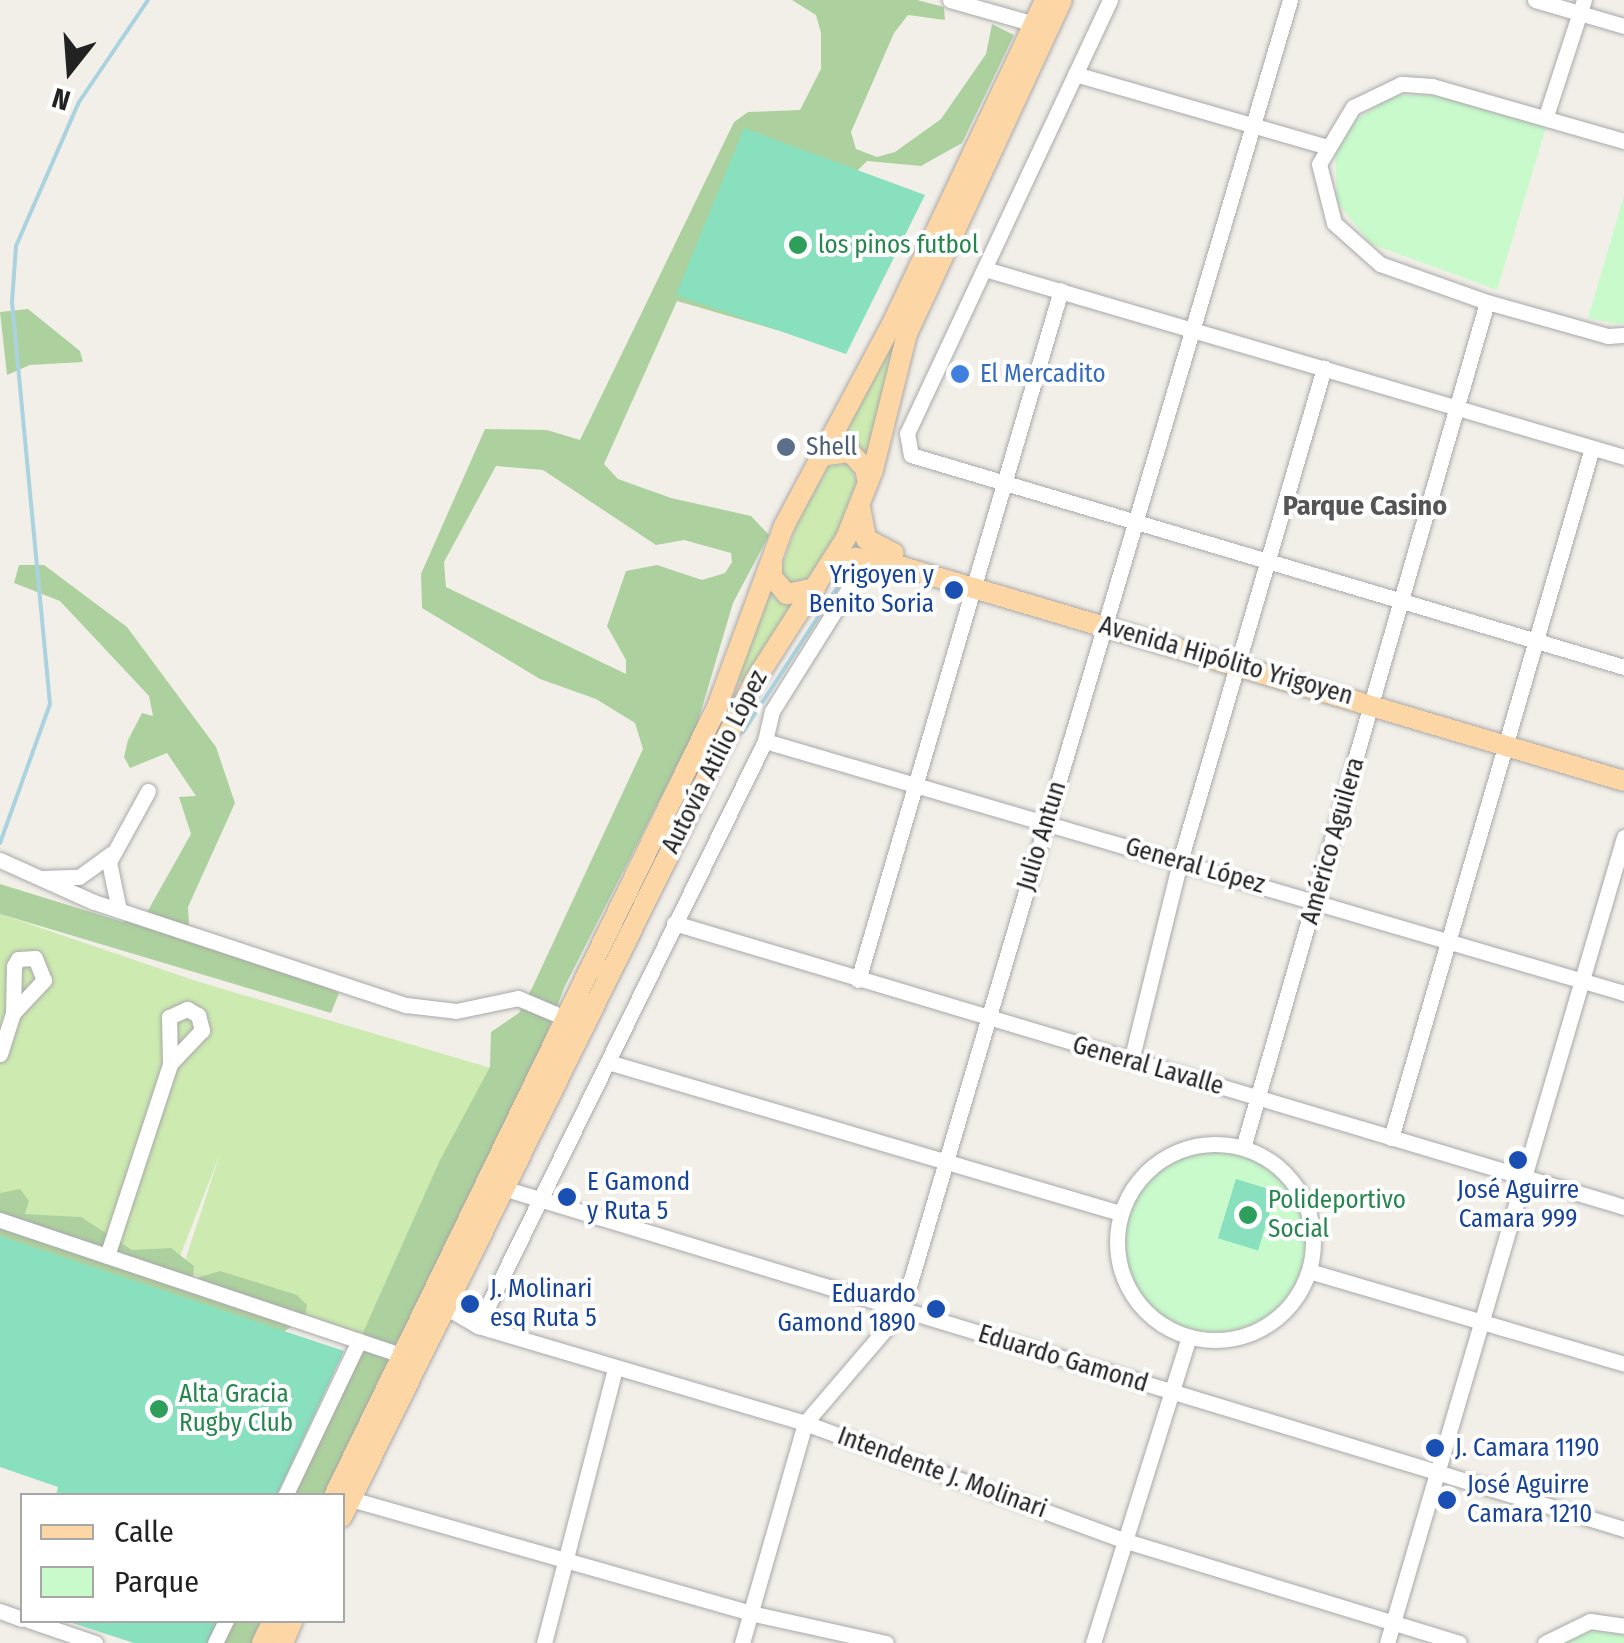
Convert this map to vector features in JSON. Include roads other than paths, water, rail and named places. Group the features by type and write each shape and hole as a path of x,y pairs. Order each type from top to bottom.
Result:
{"main road":[{"name":"Autovía Atilio López","path":"345,1498 732,673 772,560 821,456 892,324 1045,0"},
{"name":"Autovía Atilio López","path":"345,1497 402,1355 503,1188 754,682 828,570 860,507 907,334 1062,0"},
{"path":"821,456 842,449 857,456 868,485"},
{"name":"Avenida Hipólito Yrigoyen","path":"860,507 862,530 873,545 973,583"},
{"path":"828,570 868,558"},
{"name":"Avenida Hipólito Yrigoyen","path":"868,558 973,583 1239,659 1624,781"},
{"path":"772,560 772,577 787,594 815,588"},
{"name":"Avenida Hipólito Yrigoyen","path":"1506,741 1624,770"}],"street":[{"path":"950,0 1034,24"},
{"path":"1004,16 1012,0"},
{"path":"1110,0 907,434 911,456 1624,667"},
{"name":"Julio Antun","path":"742,1643 804,1422 902,1310 1290,0"},
{"path":"1535,0 1582,7 1624,26"},
{"path":"1546,116 1582,7"},
{"path":"1076,74 1325,146"},
{"path":"1624,141 1546,116 1401,84 1353,107 1325,146 1319,164 1327,208 1362,254 1488,302 1608,336 1624,335"},
{"path":"985,270 1624,457"},
{"path":"858,980 1061,290"},
{"name":"Américo Aguilera","path":"1243,1148 1261,1100 1488,302"},
{"path":"1131,1061 1180,861 1324,368"},
{"path":"1391,1138 1592,448"},
{"path":"478,1326 765,741 772,710 868,558"},
{"name":"General López","path":"765,741 915,782 1624,994"},
{"path":"119,910 107,879 112,854 148,791"},
{"path":"1387,1643 1624,837"},
{"path":"36,878 79,876 112,854"},
{"path":"0,860 119,910 424,1009 478,1010 518,998 570,1020"},
{"name":"General Lavalle","path":"674,923 1624,1206"},
{"path":"0,1054 13,1013"},
{"path":"608,1062 1120,1213"},
{"path":"107,1256 170,1064"},
{"path":"1243,1148 1274,1164 1296,1186 1309,1213 1310,1270 1296,1298 1262,1327 1219,1340 1189,1337 1158,1323 1132,1296 1118,1260 1120,1213 1134,1186 1181,1150 1243,1148"},
{"name":"Eduardo Gamond","path":"503,1188 1624,1529"},
{"path":"0,1220 402,1355"},
{"path":"1310,1270 1624,1364"},
{"name":"Intendente J. Molinari","path":"437,1302 478,1326 804,1422 1123,1540 1459,1643"},
{"path":"1093,1643 1189,1337"},
{"path":"286,1493 359,1340"},
{"path":"544,1643 615,1368"},
{"path":"345,1505 565,1560 750,1613 886,1643"},
{"path":"1545,1643 1590,1621 1624,1626"},
{"path":"35,1623 95,1643"}],"waterway":[{"path":"0,843 50,704 12,302 16,246 79,102 148,0"},
{"path":"743,732 844,577"}],"place":[{"name":"los pinos futbol","path":"798,245"},
{"name":"El Mercadito","path":"960,374"},
{"name":"Shell","path":"786,447"},
{"name":"Yrigoyen y Benito Soria","path":"954,590"},
{"name":"José Aguirre Camara 999","path":"1518,1160"},
{"name":"E Gamond y Ruta 5","path":"567,1197"},
{"name":"Polideportivo Social","path":"1248,1215"},
{"name":"J. Molinari esq Ruta 5","path":"470,1304"},
{"name":"Eduardo Gamond 1890","path":"936,1309"},
{"name":"Alta Gracia Rugby Club","path":"159,1409"},
{"name":"J. Camara 1190","path":"1435,1448"},
{"name":"José Aguirre Camara 1210","path":"1447,1500"}],"district":[{"name":"Parque Casino","path":"1365,506"}]}
